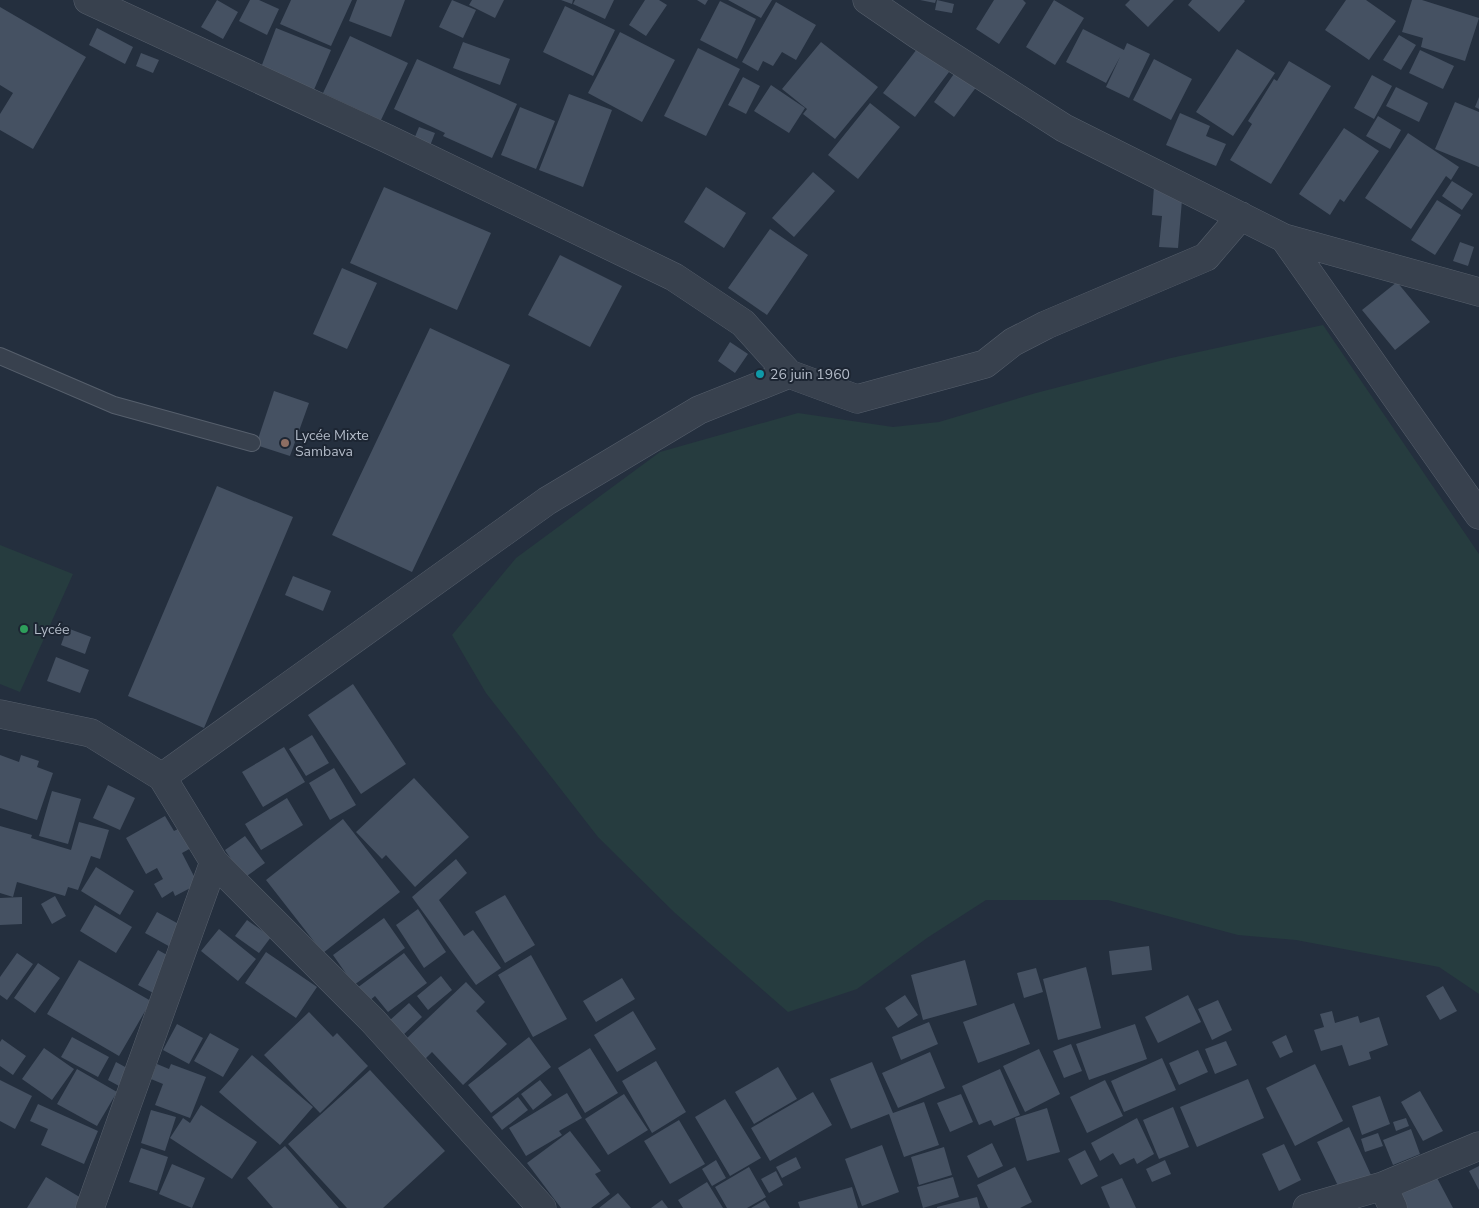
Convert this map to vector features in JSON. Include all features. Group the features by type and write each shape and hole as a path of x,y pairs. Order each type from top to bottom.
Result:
{"street":[{"path":"88,0 388,139 674,276 743,323 789,374 857,399 985,364 1013,342 1046,325 1206,257 1241,216"},
{"path":"867,0 918,36 1064,128 1284,238 1479,292"},
{"path":"1284,238 1479,515"},
{"path":"162,777 547,501 698,410 789,374"},
{"path":"0,714 92,733 162,777 214,862 374,1022 542,1208"},
{"path":"90,1208 214,862"},
{"path":"1308,1208 1388,1197 1479,1146"}],"lane":[{"path":"0,356 114,405 252,443"}],"green space":[{"path":"1323,325 1479,554 1479,994 1439,967 1296,940 1238,935 1108,900 986,900 927,938 857,989 788,1012 675,913 598,837 486,693 452,635 516,558 660,452 798,413 893,427 939,422 1036,393 1171,358"},
{"name":"Lycée","path":"0,545 73,574 20,692 0,684"}],"building":[{"path":"217,0 238,12 223,39 201,27"},
{"path":"250,0 259,0 279,9 267,35 239,21"},
{"path":"291,0 352,0 331,46 280,24"},
{"path":"357,0 405,0 391,37 349,21"},
{"path":"452,0 476,10 463,38 439,27"},
{"path":"472,0 504,0 495,18 469,5"},
{"path":"561,0 573,0 572,4"},
{"path":"575,0 614,0 605,19 573,4"},
{"path":"645,0 659,0 667,5 646,36 629,25"},
{"path":"697,0 708,0 705,5"},
{"path":"728,0 772,0 761,18"},
{"path":"920,0 936,0 935,3"},
{"path":"937,0 954,4 952,13 935,10"},
{"path":"994,0 1023,0 1026,3 999,44 976,29"},
{"path":"1054,0 1084,18 1055,65 1026,47"},
{"path":"1130,0 1174,0 1148,27 1125,5"},
{"path":"1192,0 1245,1 1219,32 1188,5"},
{"path":"1346,0 1366,0 1396,21 1369,60 1325,30"},
{"path":"1412,0 1422,0 1479,18 1465,61 1421,47 1423,38 1402,32"},
{"path":"720,1 756,19 737,59 700,40"},
{"path":"776,2 816,25 796,60 782,52 773,66 763,61 758,71 742,62"},
{"path":"565,6 615,30 593,76 543,52"},
{"path":"0,7 86,57 33,149 0,130 0,114 13,93 0,85"},
{"path":"97,28 133,47 125,64 89,45"},
{"path":"276,28 331,50 313,92 260,70"},
{"path":"1083,29 1124,50 1127,43 1150,54 1129,98 1106,87 1120,57 1106,83 1066,62"},
{"path":"620,32 675,60 642,122 588,93"},
{"path":"1399,35 1416,45 1401,70 1383,60"},
{"path":"350,36 408,63 381,120 323,93"},
{"path":"463,42 510,59 500,85 453,68"},
{"path":"821,42 878,87 835,139 803,114 807,109 782,89"},
{"path":"698,48 740,69 706,136 664,116"},
{"path":"917,49 949,72 915,117 883,93"},
{"path":"1237,49 1275,73 1233,136 1196,112"},
{"path":"1420,50 1454,66 1443,89 1409,73"},
{"path":"141,53 159,60 153,73 136,66"},
{"path":"417,59 517,104 492,158 443,136 445,133 394,109"},
{"path":"1154,59 1192,79 1171,120 1133,100"},
{"path":"1289,61 1331,86 1271,184 1230,160 1252,124 1248,121 1274,79 1277,81"},
{"path":"956,71 977,86 954,117 934,102"},
{"path":"1372,75 1392,86 1374,119 1354,108"},
{"path":"743,77 760,86 746,114 728,105"},
{"path":"771,85 805,108 789,133 754,111"},
{"path":"1396,87 1428,103 1419,122 1386,106"},
{"path":"569,94 612,110 583,187 539,170"},
{"path":"1479,97 1479,109 1475,107"},
{"path":"1455,102 1479,112 1479,167 1435,149"},
{"path":"870,103 900,127 858,179 828,155"},
{"path":"520,107 555,121 536,169 501,155"},
{"path":"1180,113 1210,126 1206,136 1226,144 1216,166 1166,145"},
{"path":"1378,116 1401,130 1390,149 1366,136"},
{"path":"419,127 435,133 428,151 412,144"},
{"path":"1344,128 1379,151 1344,202 1340,199 1330,215 1299,194"},
{"path":"1408,133 1459,167 1451,180 1446,176 1411,229 1365,198"},
{"path":"813,172 835,191 794,237 772,218"},
{"path":"1452,181 1473,194 1462,210 1442,196"},
{"path":"1154,186 1183,188 1178,248 1159,247 1162,216 1152,215"},
{"path":"384,187 491,233 457,310 350,263"},
{"path":"706,187 746,213 724,248 684,222"},
{"path":"1437,200 1461,215 1435,255 1411,240"},
{"path":"770,229 808,255 767,315 728,288"},
{"path":"1460,242 1474,247 1468,266 1453,261"},
{"path":"560,255 622,286 590,347 528,315"},
{"path":"342,268 377,283 347,349 313,334"},
{"path":"1397,282 1430,322 1395,350 1362,310"},
{"path":"430,328 510,365 412,572 332,535"},
{"path":"730,342 748,354 735,373 718,361"},
{"path":"274,391 309,403 290,456 256,445"},
{"path":"217,486 293,517 204,728 128,696"},
{"path":"293,576 331,591 323,611 285,595"},
{"path":"67,628 91,637 85,654 61,645"},
{"path":"56,657 89,670 80,693 47,681"},
{"path":"353,684 406,764 361,794 308,715"},
{"path":"312,735 329,763 306,776 289,749"},
{"path":"284,747 305,782 263,807 242,772"},
{"path":"0,755 19,762 21,755 39,761 37,767 53,773 37,820 0,808"},
{"path":"334,768 356,805 330,820 309,783"},
{"path":"414,778 469,837 415,887 386,855 382,859 356,832"},
{"path":"108,785 135,798 120,830 93,818"},
{"path":"52,791 81,799 68,844 39,836"},
{"path":"287,798 303,825 261,850 245,824"},
{"path":"165,816 174,831 182,827 193,847 182,853 198,884 175,896 173,891 162,898 154,884 163,879 157,868 146,874 126,838"},
{"path":"343,819 400,892 323,953 266,880"},
{"path":"79,822 109,830 100,859 91,856 78,890 68,887 65,896 17,882 13,897 0,893 0,826 32,835 31,838 71,850"},
{"path":"245,836 265,863 244,878 225,850"},
{"path":"456,859 467,873 439,900 464,936 473,930 501,968 476,985 412,897"},
{"path":"96,867 134,891 120,915 81,891"},
{"path":"505,895 535,945 505,963 475,912"},
{"path":"55,896 66,916 52,924 41,904"},
{"path":"22,897 22,924 0,925 0,898"},
{"path":"95,905 132,927 116,953 80,931"},
{"path":"418,909 446,952 424,968 396,925"},
{"path":"157,912 186,928 174,949 145,933"},
{"path":"384,918 405,948 354,985 333,955"},
{"path":"247,920 271,937 259,953 235,936"},
{"path":"219,929 256,959 238,981 201,951"},
{"path":"1149,946 1152,970 1112,975 1109,951"},
{"path":"158,950 176,960 157,995 138,985"},
{"path":"266,952 317,987 296,1018 245,983"},
{"path":"17,953 33,964 7,1000 0,995 0,977"},
{"path":"404,953 427,983 388,1012 375,996 368,1002 357,988"},
{"path":"531,955 567,1019 533,1037 498,975"},
{"path":"79,960 151,1001 119,1056 47,1014"},
{"path":"965,960 977,1005 923,1020 911,975"},
{"path":"38,963 60,978 35,1013 14,998"},
{"path":"1086,967 1101,1028 1058,1040 1043,979"},
{"path":"1036,968 1043,992 1024,998 1017,973"},
{"path":"441,976 452,990 428,1010 417,996"},
{"path":"622,978 635,999 596,1022 583,1001"},
{"path":"466,982 485,1002 476,1011 507,1044 463,1085 432,1052 425,1059 406,1039"},
{"path":"1443,986 1457,1011 1440,1020 1426,996"},
{"path":"905,995 918,1015 898,1028 885,1008"},
{"path":"1188,995 1201,1022 1158,1043 1145,1017"},
{"path":"1218,1000 1232,1030 1212,1040 1198,1009"},
{"path":"409,1003 422,1017 402,1036 389,1021"},
{"path":"1014,1003 1030,1044 978,1063 963,1022"},
{"path":"633,1011 656,1049 617,1072 594,1035"},
{"path":"1332,1011 1335,1023 1358,1016 1360,1023 1379,1017 1388,1045 1369,1052 1371,1059 1349,1066 1342,1045 1321,1051 1314,1030 1324,1027 1320,1014"},
{"path":"309,1012 333,1037 337,1033 368,1066 320,1113 264,1055"},
{"path":"929,1022 938,1044 901,1060 892,1037"},
{"path":"177,1024 203,1038 189,1064 163,1050"},
{"path":"1135,1024 1147,1059 1089,1080 1076,1044"},
{"path":"210,1033 239,1049 223,1077 194,1061"},
{"path":"1286,1035 1293,1052 1280,1058 1272,1042"},
{"path":"72,1037 109,1057 98,1077 61,1057"},
{"path":"529,1037 551,1067 491,1113 468,1085"},
{"path":"2,1039 26,1056 13,1075 0,1066 0,1042"},
{"path":"1226,1041 1237,1065 1215,1074 1205,1049"},
{"path":"1071,1044 1082,1071 1064,1078 1053,1051"},
{"path":"44,1048 74,1069 52,1100 22,1079"},
{"path":"590,1048 618,1093 585,1113 558,1068"},
{"path":"1039,1049 1060,1094 1025,1112 1003,1066"},
{"path":"1198,1050 1208,1072 1179,1085 1169,1063"},
{"path":"930,1052 945,1088 898,1108 882,1073"},
{"path":"252,1055 313,1107 280,1145 219,1092"},
{"path":"1162,1058 1176,1090 1124,1112 1111,1081"},
{"path":"656,1061 686,1112 652,1133 622,1081"},
{"path":"116,1062 127,1068 119,1086 108,1080"},
{"path":"872,1062 893,1113 924,1102 939,1145 904,1157 889,1114 851,1129 830,1079"},
{"path":"157,1064 169,1069 171,1064 206,1077 190,1118 155,1105 163,1084 151,1079"},
{"path":"1315,1064 1343,1121 1295,1146 1266,1088"},
{"path":"778,1067 797,1099 754,1124 735,1092"},
{"path":"77,1069 117,1092 97,1126 57,1104"},
{"path":"1000,1069 1020,1115 994,1126 991,1120 979,1125 962,1086"},
{"path":"370,1070 445,1151 383,1208 347,1208 288,1144"},
{"path":"1248,1079 1264,1118 1197,1147 1180,1107"},
{"path":"0,1080 32,1096 15,1129 0,1121"},
{"path":"540,1080 552,1095 533,1110 521,1094"},
{"path":"1105,1080 1123,1116 1087,1133 1070,1097"},
{"path":"1420,1091 1443,1131 1423,1141 1401,1102"},
{"path":"813,1092 832,1125 770,1161 751,1128"},
{"path":"567,1093 582,1118 559,1131 562,1135 526,1156 509,1128"},
{"path":"624,1094 648,1130 608,1155 585,1119"},
{"path":"961,1094 973,1122 950,1132 937,1103"},
{"path":"1380,1096 1390,1124 1362,1135 1352,1106"},
{"path":"518,1097 528,1110 502,1130 492,1117"},
{"path":"725,1099 761,1158 730,1176 695,1117"},
{"path":"38,1104 98,1131 84,1164 41,1145 48,1129 30,1121"},
{"path":"201,1105 257,1142 232,1179 170,1138 183,1118 190,1123"},
{"path":"1173,1107 1189,1147 1159,1159 1143,1120"},
{"path":"1047,1108 1060,1152 1027,1161 1015,1118"},
{"path":"151,1110 176,1117 165,1151 141,1143"},
{"path":"1137,1118 1154,1154 1137,1164 1134,1158 1120,1165 1113,1153 1100,1161 1091,1143"},
{"path":"1406,1118 1409,1126 1396,1131 1393,1122"},
{"path":"679,1120 705,1164 670,1184 644,1141"},
{"path":"1349,1127 1371,1175 1340,1190 1317,1142"},
{"path":"1411,1129 1420,1154 1393,1165 1383,1140"},
{"path":"570,1131 601,1171 595,1174 610,1194 591,1208 561,1208 527,1163"},
{"path":"1378,1133 1383,1146 1365,1152 1361,1139"},
{"path":"992,1143 1003,1166 978,1178 967,1156"},
{"path":"1284,1144 1301,1180 1279,1191 1262,1154"},
{"path":"882,1145 899,1192 862,1206 845,1159"},
{"path":"285,1146 339,1208 273,1208 247,1178"},
{"path":"944,1147 952,1175 919,1185 911,1157"},
{"path":"141,1148 168,1157 157,1191 129,1182"},
{"path":"1085,1150 1098,1176 1081,1185 1068,1159"},
{"path":"796,1157 801,1168 782,1178 776,1167"},
{"path":"716,1160 726,1178 712,1186 702,1169"},
{"path":"1165,1160 1171,1174 1152,1182 1146,1169"},
{"path":"172,1164 205,1178 192,1208 159,1194"},
{"path":"1479,1166 1479,1190 1469,1171"},
{"path":"749,1167 766,1197 747,1208 727,1208 715,1187"},
{"path":"1015,1167 1032,1202 1020,1208 988,1208 977,1185"},
{"path":"776,1171 783,1185 769,1193 761,1179"},
{"path":"1436,1176 1453,1208 1402,1208 1396,1197"},
{"path":"46,1177 88,1202 84,1208 27,1208"},
{"path":"953,1177 959,1197 923,1208 917,1187"},
{"path":"1122,1178 1136,1208 1110,1208 1101,1187"},
{"path":"707,1182 723,1208 683,1208 678,1200"},
{"path":"852,1187 858,1208 800,1208 798,1202"},
{"path":"618,1193 631,1208 599,1208"},
{"path":"977,1197 980,1208 937,1208 937,1207"},
{"path":"662,1200 668,1208 651,1208"},
{"path":"765,1200 770,1208 751,1208"}],"place":[{"name":"26 juin 1960","path":"760,374"},
{"name":"Lycée Mixte Sambava","path":"285,443"},
{"name":"Lycée","path":"24,629"}]}
